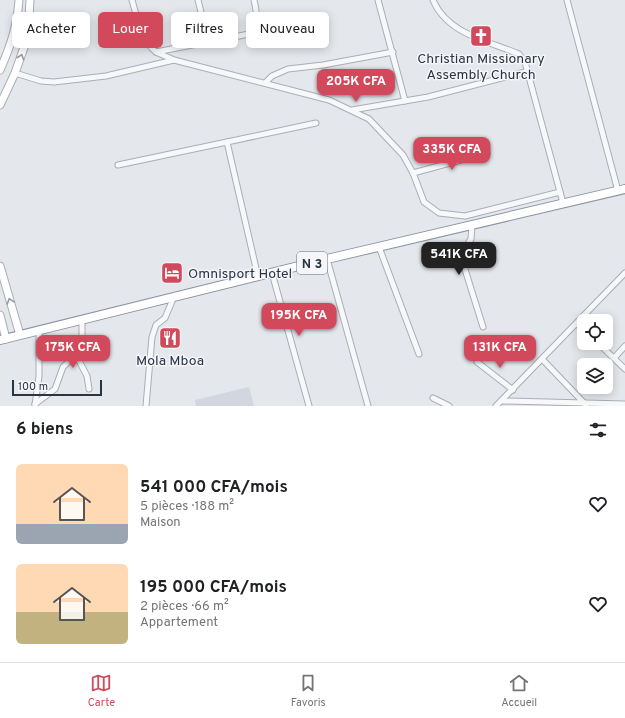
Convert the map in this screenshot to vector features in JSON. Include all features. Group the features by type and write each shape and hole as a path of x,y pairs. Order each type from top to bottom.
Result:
{"highway":[{"name":"N 3","path":"3,339 173,299 327,259 622,190"}],"main road":[{"path":"0,70 11,46 17,23 19,0"},
{"path":"0,105 15,73 28,36 30,0"},
{"path":"0,266 20,335"},
{"path":"0,315 3,339"}],"street":[{"path":"132,0 139,26 148,44 156,52 174,60 329,100 368,119 403,155 413,173 424,202 432,209 447,215 465,216 560,192"},
{"path":"198,0 201,12"},
{"path":"238,36 249,34 254,28 256,20 254,0"},
{"path":"378,0 405,101"},
{"path":"433,0 437,10 457,30 519,54 526,62 563,203"},
{"path":"567,0 622,190"},
{"path":"156,52 175,48"},
{"path":"265,83 272,76 288,69 323,66 393,52"},
{"path":"15,73 41,81 54,82 106,76 174,60"},
{"path":"352,110 405,101 529,71"},
{"path":"118,165 316,123"},
{"path":"227,142 258,277"},
{"path":"413,173 487,153"},
{"path":"472,225 471,239 463,251 463,263 483,327"},
{"path":"379,247 419,354"},
{"path":"327,259 368,406"},
{"path":"272,273 309,406"},
{"path":"586,314 625,273"},
{"path":"146,406 152,337 156,325 165,318 173,299"},
{"path":"35,405 55,389 63,367 76,355 80,348 82,320"},
{"path":"496,406 503,401 577,324"},
{"path":"35,405 39,376 39,331"},
{"path":"614,358 625,346"},
{"path":"605,350 625,369"},
{"path":"76,355 86,376 89,389"},
{"path":"542,359 586,405"},
{"path":"477,362 513,390"},
{"path":"433,398 449,406"},
{"path":"503,401 536,404 625,404"}],"shaded area":[{"path":"249,387 254,406 196,406 195,400"}],"place":[{"name":"Christian Missionary Assembly Church","path":"481,36"},
{"name":"Omnisport Hotel","path":"172,273"},
{"name":"Mola Mboa","path":"170,338"}]}
